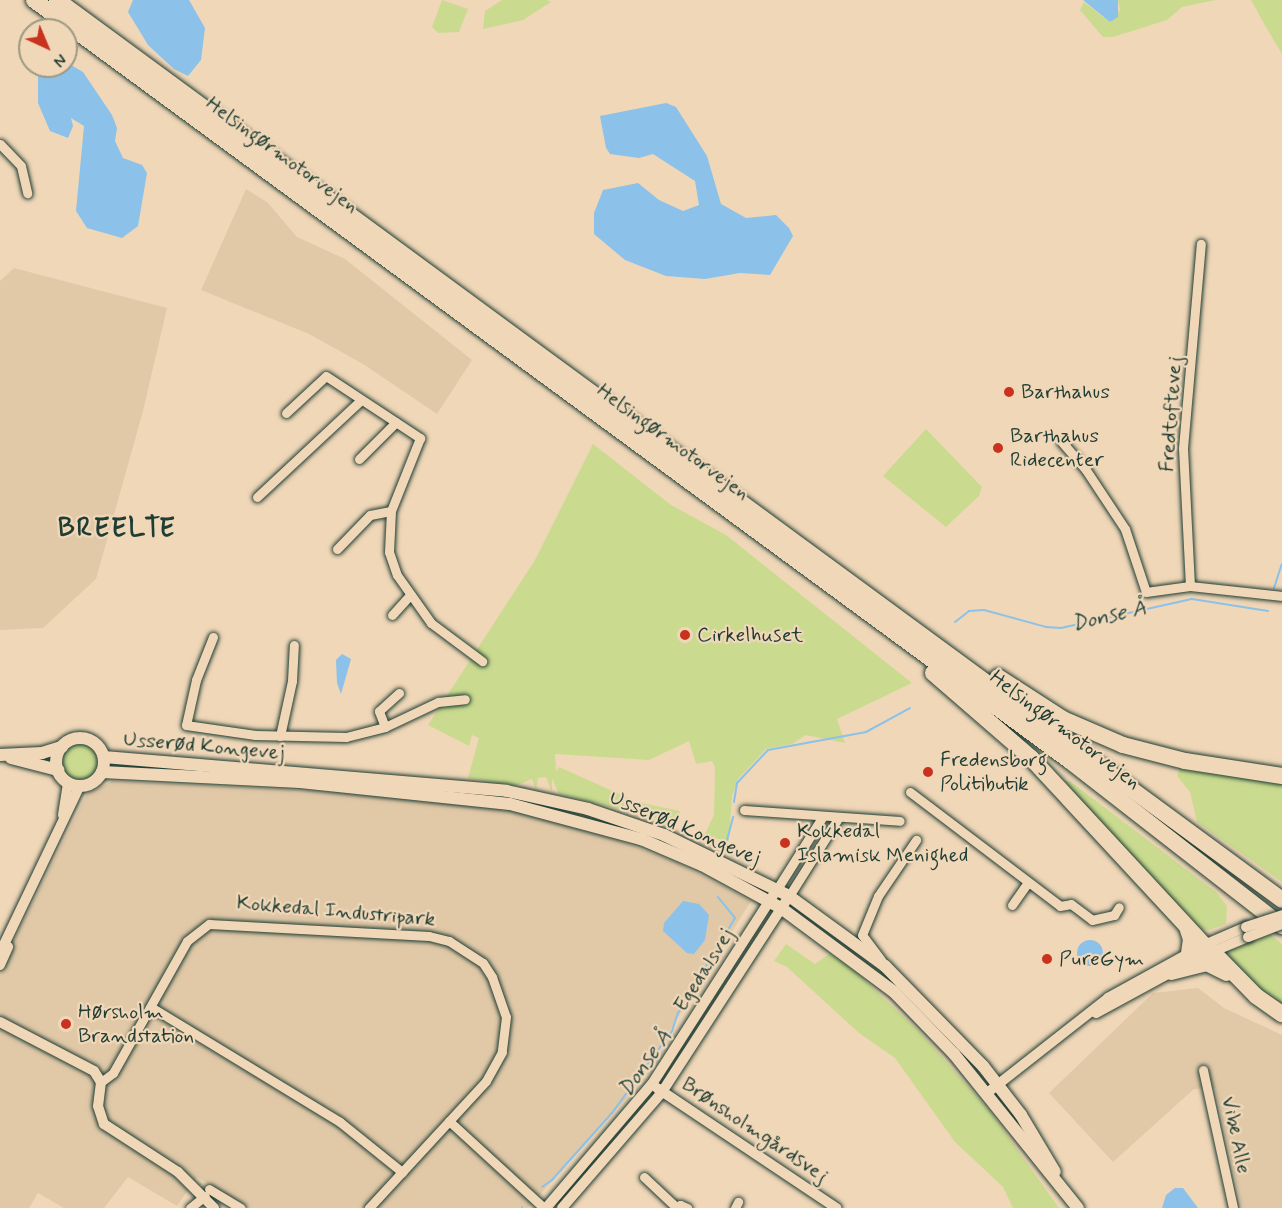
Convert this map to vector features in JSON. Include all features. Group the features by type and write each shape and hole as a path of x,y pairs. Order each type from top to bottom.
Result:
{"highway":[{"name":"Helsingørmotorvejen","path":"34,0 1060,754 1282,925"},
{"name":"Helsingørmotorvejen","path":"57,0 1282,900"},
{"path":"816,558 864,582 1063,719 1123,745 1185,761 1282,776"},
{"path":"847,598 1031,758 1187,926 1191,939 1201,950 1244,985"},
{"path":"1171,972 1207,963 1221,968 1282,1014"}],"main road":[{"path":"83,738 96,744 104,757 102,772 95,780 74,784 58,770 4,755 62,747 71,740 83,738"},
{"path":"58,770 62,747"},
{"name":"Usserød Kongevej","path":"104,757 507,791 546,798 618,818 664,835 789,896 885,966 948,1026 998,1085 1049,1159 1059,1181"},
{"name":"Usserød Kongevej","path":"102,772 300,782 510,804 641,839 702,865 781,908 894,992 987,1093 1059,1181"},
{"path":"1059,1181 1078,1208"}],"street":[{"path":"0,144 21,166 27,193"},
{"name":"Fredtoftevej","path":"1190,586 1183,448 1201,244"},
{"path":"286,413 326,376 420,438 391,511 389,552 410,595 442,633 482,661"},
{"path":"257,497 362,400"},
{"path":"359,459 396,422"},
{"path":"1061,441 1086,470 1125,529 1146,592 1190,586 1282,596"},
{"path":"337,549 370,515 391,511"},
{"path":"392,615 410,595"},
{"path":"213,637 199,671 186,725 280,736 346,737 385,727 421,708 465,699"},
{"path":"280,736 292,681 294,645"},
{"path":"385,727 379,711 399,693"},
{"path":"0,953 63,824 74,784"},
{"path":"910,792 1060,906 1071,904 1092,920 1114,915 1119,907"},
{"path":"744,810 900,821"},
{"path":"777,889 823,816"},
{"path":"789,896 839,817"},
{"path":"885,966 862,935 866,921 916,840"},
{"path":"1012,905 1028,882"},
{"name":"Egedalsvej","path":"545,1208 652,1084 777,889"},
{"name":"Egedalsvej","path":"562,1208 662,1092 789,896"},
{"path":"987,1093 1090,1016 1108,998 1201,950 1282,915"},
{"name":"Kokkedal Industripark","path":"101,1082 113,1073 187,941 209,924 429,936 449,941 483,963 492,977 505,1008 507,1029 492,1072 369,1208"},
{"path":"1247,932 1282,925"},
{"path":"0,965 13,930"},
{"path":"1090,1016 1171,972 1201,950"},
{"path":"151,1007 340,1122 402,1172"},
{"path":"0,1022 94,1071 101,1082 98,1106 104,1124 207,1193 241,1208"},
{"name":"Vibe Alle","path":"1203,1070 1233,1208"},
{"name":"Brønsholmgårdsvej","path":"652,1084 836,1208"},
{"path":"449,1121 545,1208"},
{"path":"644,1177 675,1207 687,1208"},
{"path":"190,1208 207,1193"},
{"path":"207,1193 214,1208"}],"shaded area":[{"path":"246,189 267,202 297,237 345,259 472,360 437,414 363,364 309,334 201,290"},
{"path":"14,268 167,308 143,411 96,579 43,628 0,630 0,281"},
{"path":"113,781 456,798 558,816 679,864 751,901 631,1093 528,1208 249,1208 197,1177 177,1206 128,1177 104,1208 64,1208 38,1193 29,1208 0,1208 0,968 87,794"},
{"path":"1198,988 1224,1008 1282,1035 1282,1208 1242,1208 1215,1088 1194,1089 1113,1162 1049,1093 1153,993"}],"green space":[{"path":"442,0 468,9 459,32 438,33 432,27"},
{"path":"502,0 547,0 551,2 523,20 483,29 485,11"},
{"path":"1118,0 1216,0 1182,7 1167,20 1113,37 1103,37 1080,10 1084,2 1110,22 1120,10"},
{"path":"1251,0 1282,0 1282,54 1266,27"},
{"path":"926,429 982,487 979,496 946,527 883,476"},
{"path":"593,444 671,505 726,535 912,683 837,719 845,743 806,735 792,744 766,749 738,779 732,796 729,841 704,836 714,815 715,767 712,761 696,764 689,741 649,760 555,754 556,771 559,767 637,802 680,811 677,824 559,794 552,778 552,793 546,777 538,778 536,790 532,779 515,786 468,778 479,738 472,735 469,746 428,725 535,560"},
{"path":"81,743 94,749 100,762 94,775 81,781 68,775 62,762 68,749"},
{"path":"1180,767 1282,782 1282,882 1197,822 1190,792 1177,776"},
{"path":"1057,779 1071,782 1216,892 1227,906 1226,924 1209,930 1197,928"},
{"path":"1271,935 1282,944 1282,1007 1267,1000 1227,957 1231,950"},
{"path":"786,944 815,964 829,954 846,963 920,1032 989,1110 1059,1208 1013,1208 1003,1187 955,1142 895,1058 859,1033 787,967 774,961"}],"water":[{"path":"133,0 189,0 205,28 201,60 188,76 174,69 148,45 128,12"},
{"path":"1083,0 1118,0 1118,17 1110,22"},
{"path":"78,69 83,72 112,115 117,128 115,141 123,158 142,165 147,173 138,226 122,238 87,228 76,211 84,126 71,118 73,126 68,138 50,131 38,103 38,78 78,78"},
{"path":"666,103 676,107 707,156 721,204 746,218 776,215 789,228 793,236 770,275 740,273 705,279 666,276 625,260 594,234 594,213 603,190 638,183 659,200 683,211 699,205 695,181 653,154 639,158 610,154 606,148 600,116"},
{"path":"342,654 351,659 341,694 337,683 336,660"},
{"path":"683,901 699,904 709,915 705,940 694,954 687,953 663,931 664,923"},
{"path":"1090,940 1099,944 1103,953 1099,962 1090,966 1081,962 1077,953 1081,944"},
{"path":"1175,1188 1183,1188 1198,1208 1162,1208 1166,1195"}],"waterway":[{"name":"Donse Å","path":"1274,588 1282,564"},
{"name":"Donse Å","path":"955,622 969,611 984,610 1046,627 1061,628 1192,599 1268,611"},
{"name":"Donse Å","path":"734,802 737,783 768,750 866,732 910,708"},
{"name":"Donse Å","path":"727,840 733,817"},
{"name":"Donse Å","path":"542,1187 552,1180 612,1113 672,1031 678,1013 735,918 718,897"}],"place":[{"name":"Barthahus","path":"1009,392"},
{"name":"Barthahus Ridecenter","path":"998,448"},
{"name":"Cirkelhuset","path":"685,635"},
{"name":"Fredensborg Politibutik","path":"928,772"},
{"name":"Kokkedal Islamisk Menighed","path":"785,843"},
{"name":"PureGym","path":"1047,959"},
{"name":"Hørsholm Brandstation","path":"66,1024"}],"district":[{"name":"BREELTE","path":"117,529"}]}
